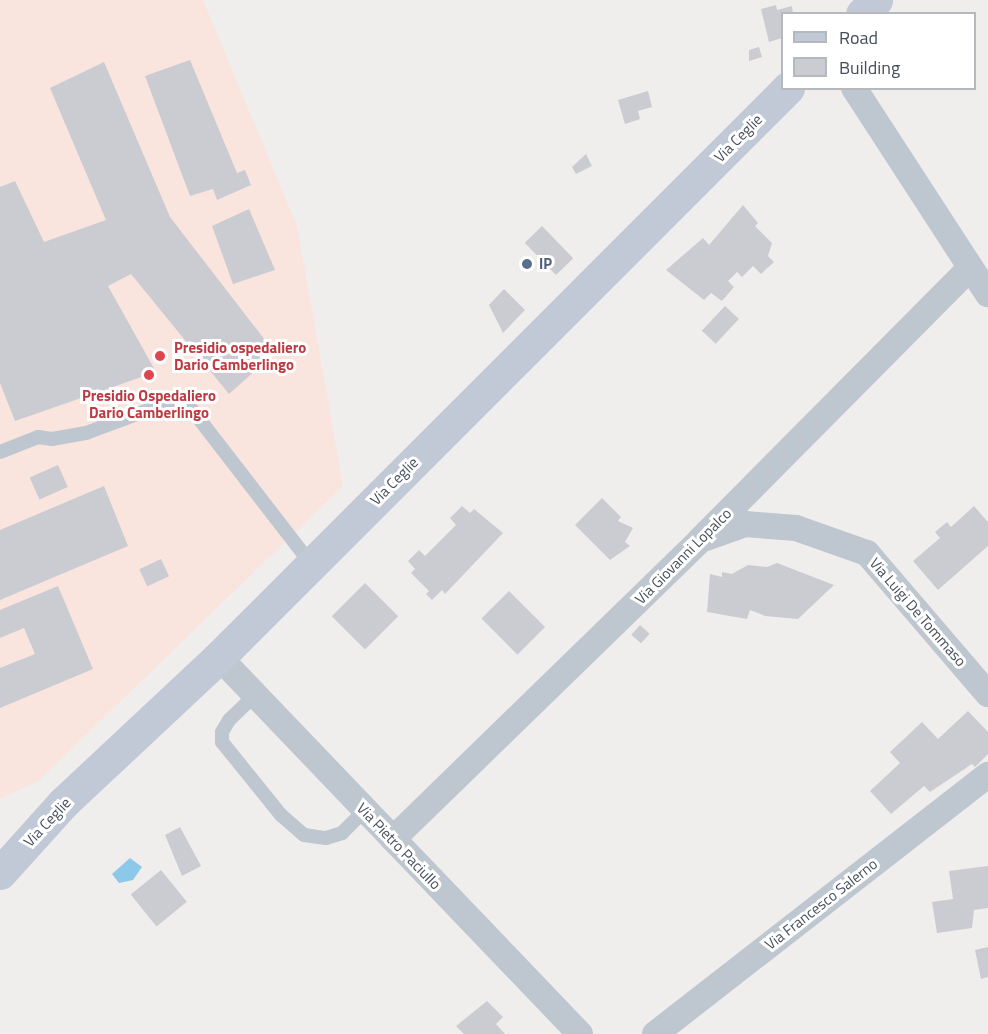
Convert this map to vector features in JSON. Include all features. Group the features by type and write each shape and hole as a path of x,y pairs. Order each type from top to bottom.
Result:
{"main road":[{"path":"864,12 876,0"},
{"name":"Via Ceglie","path":"0,873 63,803 219,657 786,90"}],"street":[{"path":"855,90 969,269 988,294"},
{"name":"Via Giovanni Lopalco","path":"393,839 700,540 969,269"},
{"name":"Via Luigi De Tommaso","path":"700,540 745,524 796,528 867,553 988,694"},
{"name":"Via Pietro Paciullo","path":"219,657 580,1034"},
{"name":"Via Francesco Salerno","path":"655,1034 988,775"}],"lane":[{"path":"0,452 38,436 52,439 86,433 175,399 186,402 311,564"},
{"path":"255,695 229,720 222,732 222,742 281,815 304,835 326,838 342,833 365,810"}],"shaded area":[{"name":"Presidio ospedaliero Dario Camberlingo","path":"0,0 203,0 297,226 343,486 38,781 0,799"}],"water":[{"path":"130,858 142,867 133,880 119,883 112,874"}],"building":[{"path":"776,5 777,10 792,6 793,12 781,12 781,38 769,42 761,9"},
{"path":"759,47 762,57 749,61 749,50"},
{"path":"190,60 237,173 245,170 251,185 217,200 213,189 190,196 145,76"},
{"path":"104,62 170,217 275,353 229,394 131,274 108,286 156,372 15,421 0,383 0,187 15,181 44,242 106,220 50,88"},
{"path":"648,91 652,107 638,111 640,119 625,124 618,100"},
{"path":"586,154 592,166 576,174 572,167"},
{"path":"743,205 758,223 755,226 772,243 768,256 774,262 761,274 753,266 742,277 737,272 728,281 734,287 722,301 711,293 704,300 666,270 703,238 709,245"},
{"path":"249,209 275,270 233,284 212,226"},
{"path":"542,226 573,258 556,275 525,243"},
{"path":"504,289 525,310 503,333 489,305"},
{"path":"725,306 739,319 716,344 702,331"},
{"path":"58,465 68,487 39,500 30,478"},
{"path":"104,486 128,546 0,600 0,530"},
{"path":"602,498 621,517 618,521 633,528 625,542 630,546 610,560 575,525"},
{"path":"462,506 470,513 474,509 503,533 445,594 442,590 432,600 426,594 429,591 411,573 415,569 408,561 419,550 425,556 456,525 450,518"},
{"path":"974,506 988,522 988,546 938,590 913,561 940,538 935,532 947,522 951,527"},
{"path":"161,559 169,576 147,586 139,569"},
{"path":"777,563 834,585 798,619 765,616 750,610 747,619 707,612 710,574 722,577 722,572 732,574 748,565 767,567"},
{"path":"365,583 398,616 365,649 332,616"},
{"path":"58,586 93,669 0,708 0,668 35,654 24,628 0,638 0,610"},
{"path":"509,591 545,627 517,655 481,619"},
{"path":"640,625 650,634 641,643 631,635"},
{"path":"968,711 988,732 988,754 975,767 972,764 930,792 924,786 891,814 870,791 900,763 890,752 922,722 938,739"},
{"path":"180,827 201,866 182,876 165,835"},
{"path":"988,866 988,908 974,910 972,928 937,933 932,902 953,899 949,871"},
{"path":"161,870 187,902 156,926 131,895"},
{"path":"988,947 988,977 981,979 975,950"},
{"path":"487,1001 503,1017 496,1024 505,1034 464,1034 456,1026"}],"place":[{"name":"IP","path":"527,264"},
{"name":"Presidio ospedaliero Dario Camberlingo","path":"160,356"},
{"name":"Presidio Ospedaliero Dario Camberlingo","path":"149,375"}]}
